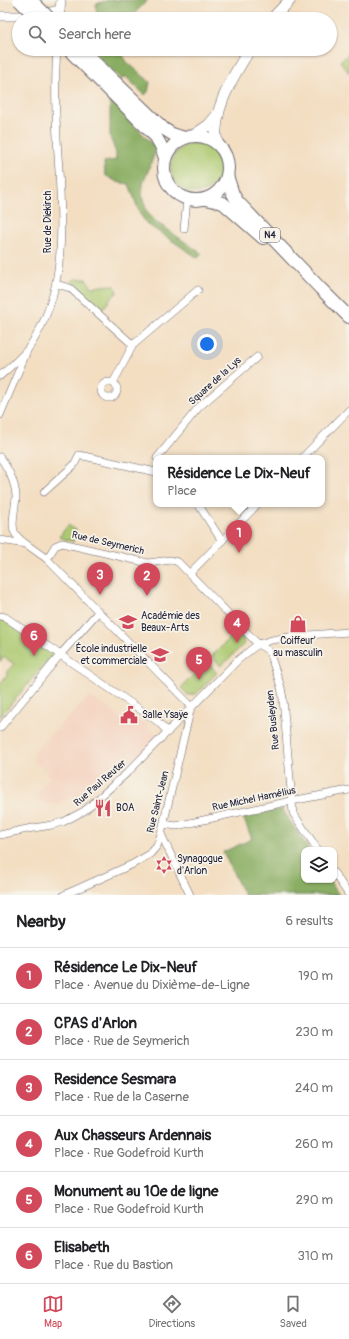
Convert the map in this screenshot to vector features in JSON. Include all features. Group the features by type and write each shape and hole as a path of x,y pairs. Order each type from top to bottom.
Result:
{"main road":[{"path":"19,0 30,12"},
{"path":"31,0 43,12"},
{"path":"278,12 287,1"},
{"path":"76,56 118,92 172,134 189,137 202,137 210,139 217,144"},
{"path":"87,56 156,137 165,158"},
{"path":"217,144 216,128 219,112 226,92 246,56"},
{"path":"187,199 177,195 170,188 165,178 163,168 165,158 173,146 209,125 219,112"},
{"name":"N4","path":"217,144 227,159 227,176 237,201 349,318"},
{"path":"206,199 219,190 227,176"},
{"name":"N4","path":"187,199 206,199 223,203 229,207 320,288"}],"street":[{"path":"60,12 61,0"},
{"path":"0,16 12,17"},
{"name":"Rue de Diekirch","path":"1,375 29,348 40,329 50,306 59,269 61,222 56,114 55,73 56,56"},
{"path":"184,229 187,199"},
{"path":"56,284 70,288 133,345"},
{"path":"113,383 133,345 198,290"},
{"path":"0,415 29,348"},
{"name":"Square de la Lys","path":"160,455 198,408 257,357"},
{"path":"1,375 13,383"},
{"path":"305,455 349,410"},
{"name":"Square de la Lys","path":"44,492 74,465 79,455 153,471"},
{"path":"0,457 14,483 16,497 13,528 15,534 47,559 192,707"},
{"path":"200,507 222,541"},
{"path":"190,573 255,507"},
{"path":"0,540 26,544"},
{"name":"Rue de Seymerich","path":"47,559 56,546 62,543 148,563 171,560 178,562 258,644"},
{"path":"0,728 60,655 98,612"},
{"path":"0,616 5,617 157,721 168,732"},
{"path":"258,644 295,636 349,632"},
{"name":"Rue Paul Reuter","path":"0,835 52,825 78,815 127,773 238,660 258,644"},
{"name":"Rue Busleyden","path":"258,644 268,651 281,687 292,813 316,847"},
{"name":"Rue Saint-Jean","path":"64,895 133,864 150,854 157,846 162,834 192,707"},
{"name":"Rue Michel Hamélius","path":"164,824 176,826 349,790"},
{"path":"162,834 190,895"},
{"path":"337,877 349,895"}],"shaded area":[{"path":"90,696 130,724 133,722 135,724 140,719 158,737 114,779 110,775 84,800 72,797 55,804 46,804 38,796 40,794 38,791 51,777 32,759 36,755 33,752"}],"green space":[{"path":"109,0 148,0 136,12 97,12 96,4"},
{"path":"349,54 349,73 340,61"},
{"path":"98,56 123,56 127,62 150,82 148,92 145,95 125,76 121,80"},
{"path":"110,99 157,149 143,184 142,197 147,212 155,221 202,254 198,258 147,224 140,214 129,184 117,182 105,175 104,162 116,160 116,153 110,137"},
{"path":"196,143 205,145 214,150 219,159 221,168 219,177 214,186 205,191 196,193 187,191 178,186 173,177 171,168 173,159 178,150 187,145"},
{"path":"76,279 86,279 92,287 109,285 115,286 117,293 102,310 71,281"},
{"path":"68,525 76,530 73,542 59,537"},
{"path":"0,619 50,650 52,655 0,717 0,684 7,675 7,671 14,664 4,657 0,661"},
{"path":"237,631 243,638 244,644 221,666 212,656"},
{"path":"206,661 217,673 196,694 188,695 181,688"},
{"path":"282,809 307,847 301,847 301,883 331,883 339,895 244,895 223,852 252,839 243,817"}],"place":[{"name":"Résidence Le Dix-Neuf","path":"239,553"},
{"name":"Residence Sesmara","path":"100,595"},
{"name":"CPAS d'Arlon","path":"147,596"},
{"name":"Académie des Beaux-Arts","path":"128,622"},
{"name":"Coiffeur' au masculin","path":"298,624"},
{"name":"Aux Chasseurs Ardennais","path":"237,643"},
{"name":"École industrielle et commerciale","path":"160,655"},
{"name":"Elisabeth","path":"34,656"},
{"name":"Monument au 10e de ligne","path":"199,680"},
{"name":"Salle Ysaÿe","path":"129,715"},
{"name":"BOA","path":"103,808"},
{"name":"Synagogue d'Arlon","path":"164,865"}]}
